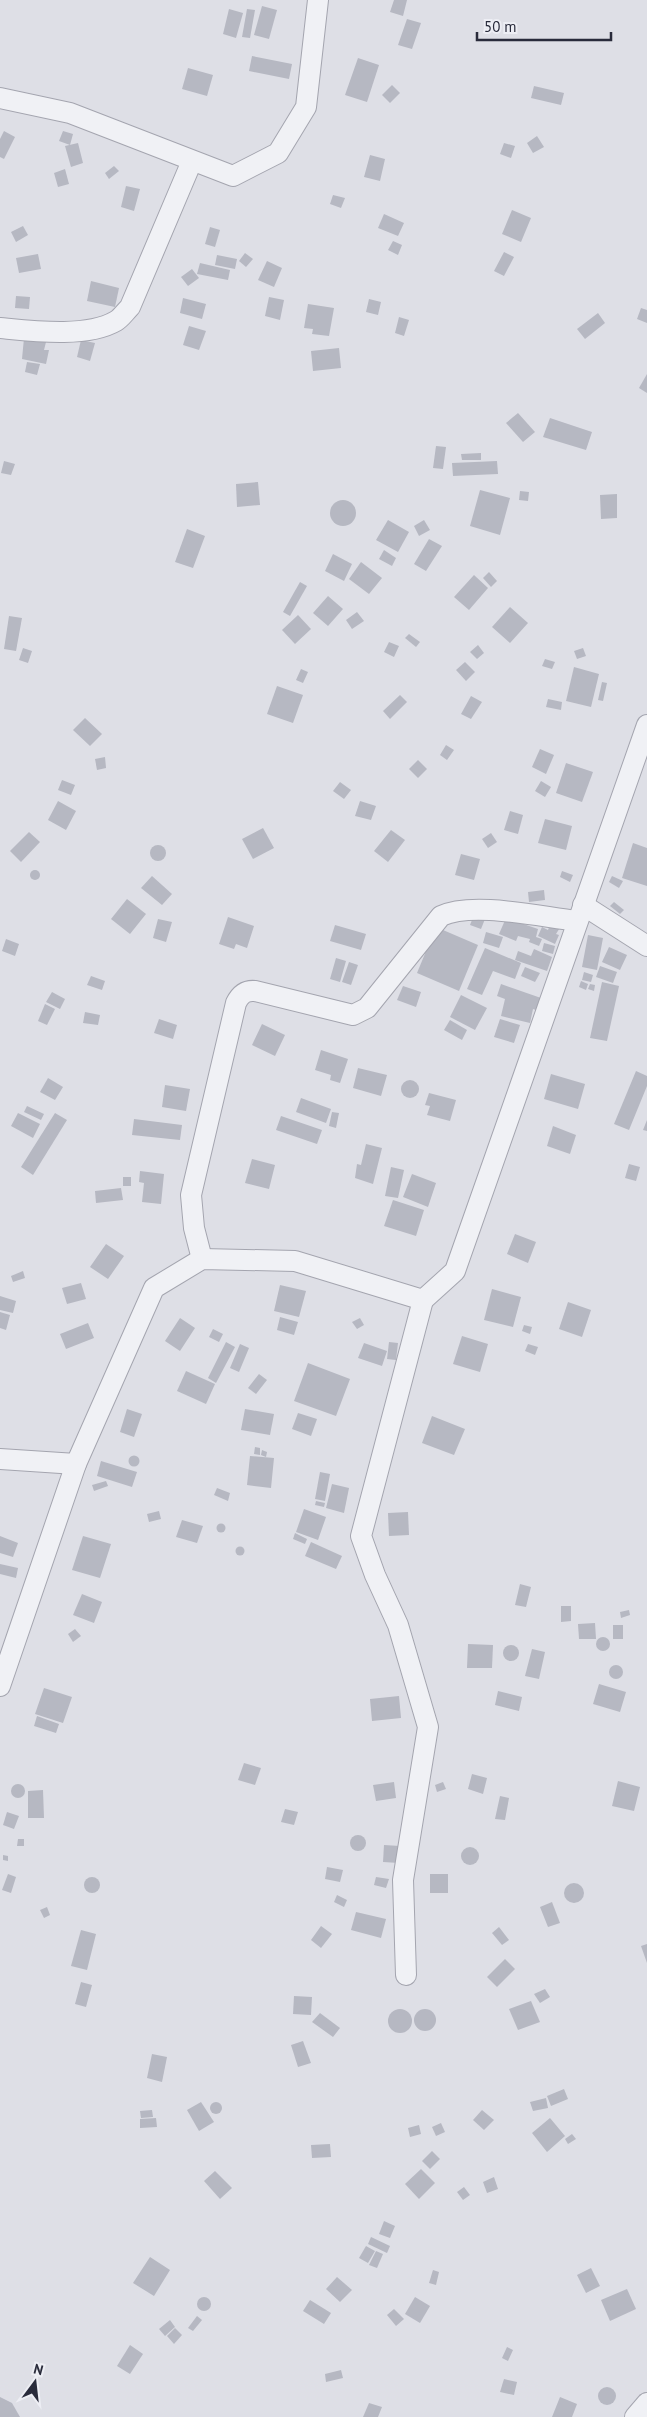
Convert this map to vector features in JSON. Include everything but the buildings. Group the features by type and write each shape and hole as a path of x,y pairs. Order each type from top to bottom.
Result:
{"street":[{"path":"0,98 70,113 233,176 278,153 306,107 318,0"},
{"path":"0,328 44,332 96,329 117,321 130,307 192,161"},
{"path":"406,1975 403,1880 428,1727 398,1625 375,1575 361,1536 423,1300 455,1271 647,725"},
{"path":"202,1259 191,1212 191,1195 239,996 249,991 255,991 353,1015 367,1008 441,916 451,911 580,913 647,946"},
{"path":"0,1686 76,1464 154,1288 202,1259 296,1261 423,1300"},
{"path":"0,1459 76,1464"},
{"path":"635,2417 647,2403"}]}
